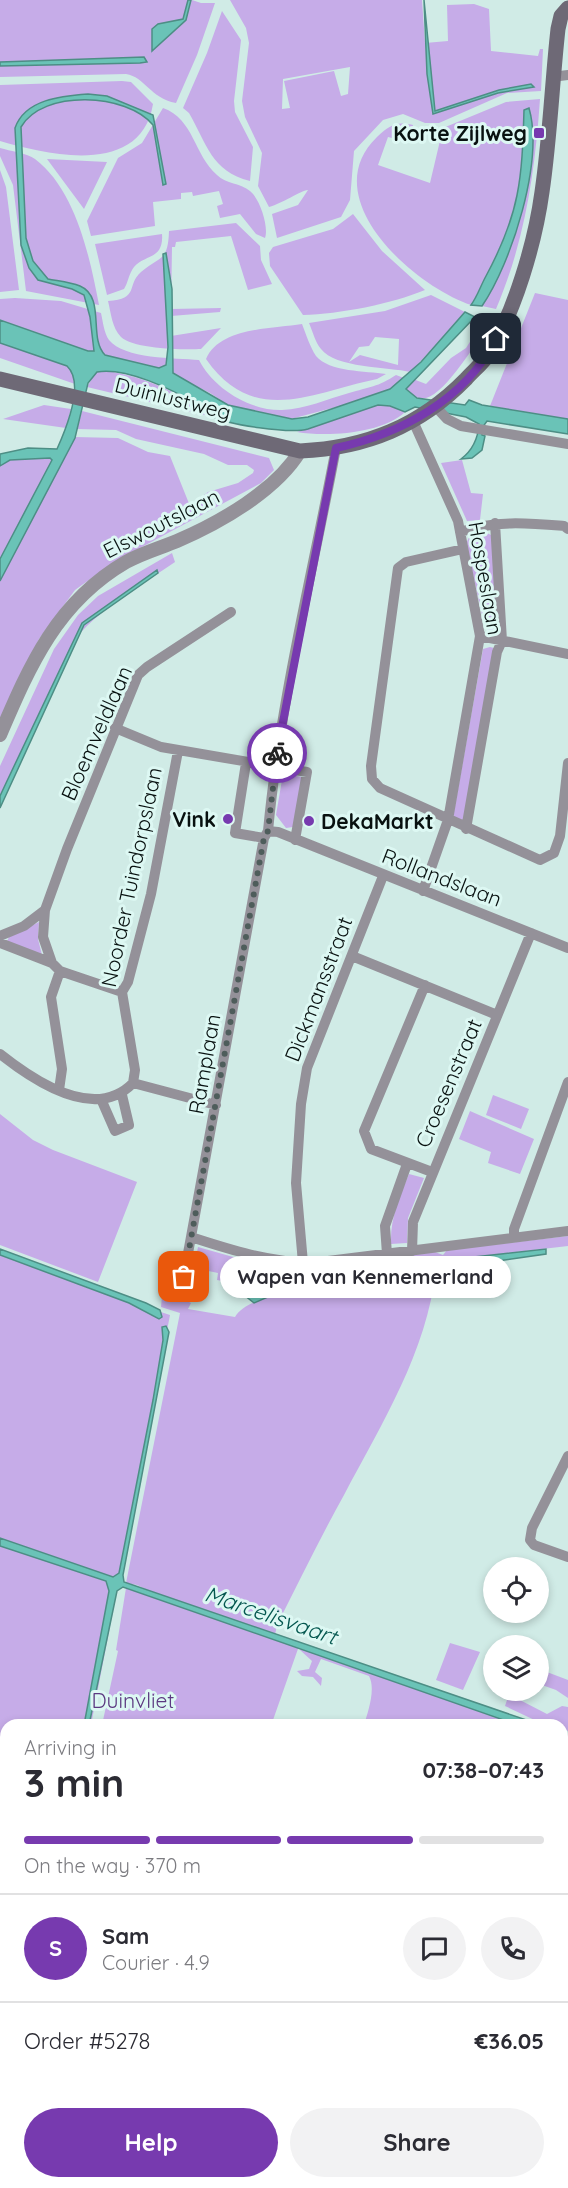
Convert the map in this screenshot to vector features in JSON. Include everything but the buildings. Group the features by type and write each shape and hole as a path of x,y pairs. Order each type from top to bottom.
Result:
{"main road":[{"path":"336,448 367,441 438,408 487,357 505,322 518,286 542,193 558,29 561,16 568,8"},
{"name":"Duinlustweg","path":"0,379 90,398 300,451 336,448"}],"street":[{"path":"552,76 568,75"},
{"path":"438,408 461,426 568,444"},
{"name":"Hospeslaan","path":"413,421 458,521 480,636 448,820 423,891"},
{"name":"Ramplaan","path":"180,1297 266,834 275,767 336,448"},
{"name":"Elswoutslaan","path":"0,735 33,660 64,615 87,591 128,561 216,522 277,480 300,451"},
{"path":"460,532 495,523 535,523 564,526 568,529"},
{"name":"Hospeslaan","path":"466,829 497,652 502,641 495,523"},
{"path":"463,549 406,562 398,568 371,766 372,780 380,788 466,829 540,860 554,853 560,837 568,764"},
{"name":"Bloemveldlaan","path":"56,967 44,937 45,910 115,728 138,675 231,612"},
{"path":"480,636 568,654"},
{"path":"115,728 161,747 178,751 308,772 295,840"},
{"name":"Noorder Tuindorpslaan","path":"133,1083 135,1070 122,992 128,982 151,894 178,751"},
{"path":"246,763 235,833 266,834"},
{"name":"Rollandslaan","path":"266,834 295,840 568,948"},
{"name":"Dickmansstraat","path":"303,1263 296,1183 301,1104 307,1068 384,876"},
{"path":"0,936 24,926 45,910"},
{"name":"Croesenstraat","path":"412,1251 413,1222 531,933"},
{"path":"0,943 122,992"},
{"path":"352,956 497,1016"},
{"path":"56,967 51,997 62,1069 59,1090"},
{"path":"425,985 364,1131 370,1149 432,1172"},
{"path":"0,1054 28,1077 78,1097 101,1099 122,1095 133,1083 216,1105"},
{"path":"513,1238 514,1229 568,1082"},
{"path":"101,1099 115,1131 129,1125 122,1095"},
{"name":"Croesenstraat","path":"387,1254 385,1226 407,1164"},
{"path":"191,1237 248,1255 303,1263 568,1232"},
{"path":"568,1456 532,1528 530,1540 534,1545 568,1557"}],"green space":[{"path":"0,0 192,0 201,3 215,3 197,55 176,103 160,97 138,79 126,74 0,77"},
{"path":"230,0 422,0 425,43 448,41 447,5 474,4 489,9 491,51 538,56 540,49 543,49 541,91 507,93 439,123 425,123 403,114 383,120 354,151 350,200 341,217 277,238 272,214 298,205 308,190 269,207 258,186 262,153 245,117 242,101 249,43 246,28","holes":["350,67 348,94 341,96 334,71 284,81 290,108 282,109 283,79"]},
{"path":"222,11 241,40 234,101 235,112 253,147 250,181 227,171 218,163 206,146 189,113 183,108"},
{"path":"131,82 153,104 145,127 131,143 112,151 90,155 66,155 0,141 0,85"},
{"path":"540,99 532,180 521,232 506,283 496,309 482,306 522,212 532,144 532,135 524,128 524,149 515,210 502,243 471,305 448,295 423,279 400,260 379,237 364,212 357,186 361,161 377,137 386,130 398,124 413,125 412,130 406,129 404,134 398,133 396,139 388,137 378,165 430,183 443,128 506,102"},
{"path":"163,108 181,120 203,158 217,175 246,188 254,195 265,220 265,238 256,234 240,214 220,218 217,206 223,204 219,191 193,196 192,192 181,193 181,199 153,202 155,226 91,236 87,221 118,158 142,143"},
{"path":"0,148 32,157 49,172 61,188 71,206 86,246 99,305 26,291 13,185 0,156"},
{"path":"47,159 107,162 84,209"},
{"path":"0,170 6,187 19,290 0,292"},
{"path":"353,214 382,251 425,290 397,300 365,307 333,313 303,315 270,266 269,253 273,247 333,229"},
{"path":"236,223 260,246 261,260 272,284 248,290 231,236 176,242 175,247 172,247 171,309 221,308 220,312 171,316 171,336 221,328 201,349 147,346 127,341 121,337 114,325 108,301 118,300 129,294 141,272 162,257 167,248 169,231"},
{"path":"162,234 160,248 134,267 124,289 107,295 95,244"},
{"path":"535,293 568,300 568,419 490,406"},
{"path":"431,295 465,312 411,372 363,366 338,360 321,349 309,323 385,311","holes":["375,337 399,339 398,365 360,355 349,362 359,347 369,346"]},
{"path":"0,299 61,301 101,313 107,337 116,346 138,354 199,360 213,380 223,388 245,402 258,407 282,410 300,408 373,386 396,375 404,378 390,389 370,398 291,419 228,405 210,393 159,368 88,351 0,320"},
{"path":"484,320 491,324 461,365 434,394 420,398 406,389 413,379 426,384 451,358 466,348"},
{"path":"302,324 310,345 322,361 339,368 386,374 377,379 307,397 286,400 264,399 244,393 225,380 206,359 213,349 235,335 248,331"},
{"path":"0,343 67,366 74,372 75,384 0,358"},
{"path":"106,371 134,377 162,387 213,417 87,387 96,372"},
{"path":"44,405 71,409 66,428 3,419"},
{"path":"378,405 390,406 405,412 382,425 353,432 323,434 297,432"},
{"path":"82,411 269,458 274,470 261,483 114,562 75,590 39,639 0,720 0,581 75,437 118,438 148,452 170,456 190,506 208,492 238,483 254,470 247,465 228,465 204,454 136,439 116,430 77,429"},
{"path":"50,458 52,460 0,559 0,466 10,460"},
{"path":"462,460 471,493 483,494 480,520 467,521 441,463"},
{"path":"483,531 493,536 497,628 493,632 485,628 466,544 470,535"},
{"path":"172,553 175,562 99,615 77,637 0,805 0,766 54,649 78,615 98,596"},
{"path":"494,648 463,822 453,817 483,649"},
{"path":"283,774 302,777 293,827 286,828 276,815"},
{"path":"39,922 38,939 42,955 7,941 9,937"},
{"path":"493,1095 529,1109 521,1129 486,1115"},
{"path":"470,1111 534,1139 520,1174 488,1163 491,1152 459,1139"},
{"path":"0,1114 33,1140 53,1150 137,1182 98,1282 0,1245"},
{"path":"409,1174 424,1178 408,1218 407,1243 391,1244 394,1217"},
{"path":"568,1236 568,1246 448,1260 441,1266 435,1262 249,1286 217,1280 218,1273 194,1268 198,1247 275,1269 291,1269 435,1252 443,1255 447,1250"},
{"path":"0,1252 90,1289 170,1315 92,1719 0,1719"},
{"name":"Duinvliet","path":"436,1269 431,1300 413,1358 387,1414 277,1625 275,1635 299,1646 273,1719 103,1719 118,1651 116,1650 126,1588 185,1608 137,1585 126,1583 180,1313 161,1307 162,1296 169,1292 191,1303 188,1309 235,1317 247,1306 269,1296 296,1289"},
{"path":"450,1643 480,1652 463,1690 436,1680"},
{"path":"301,1647 501,1719 366,1719 372,1694 369,1676 321,1659 315,1672 322,1678 321,1686 313,1677 302,1676 297,1671 309,1669 312,1661 300,1650"},
{"path":"549,1673 568,1680 568,1698 549,1688"},
{"path":"507,1701 522,1701 547,1714 562,1706 568,1707 568,1719 532,1719 505,1706"}],"shaded area":[{"path":"188,0 191,0 186,20 152,51 152,29 158,24 183,19"},
{"path":"424,0 435,111 499,90 531,84 534,87 498,93 433,114 427,74"},
{"path":"144,57 147,62 0,66 0,62"},
{"path":"88,94 107,96 153,115 166,184 163,185 153,125 141,114 124,106 86,100 66,101 47,106 32,115 21,127 26,238 33,261 48,279 80,286 88,291 95,308 100,348 105,355 159,368 166,365 168,347 163,254 166,253 172,289 173,373 228,405 292,419 308,417 390,389 421,362 465,312 475,317 406,389 417,398 465,405 469,400 482,405 568,419 568,434 487,421 482,428 482,435 485,436 482,450 472,458 461,459 472,448 479,424 466,417 415,407 405,412 390,406 378,405 308,429 259,428 231,423 212,416 199,406 162,386 135,376 108,371 97,372 88,383 75,438 0,581 0,559 52,460 50,458 10,460 0,466 0,454 28,448 57,449 72,406 74,383 67,366 0,343 0,320 88,351 94,351 90,317 84,295 72,289 38,280 29,268 21,245 15,128 20,118 36,105 56,98"},
{"path":"529,108 533,130 529,182 514,238 504,264 482,306 471,305 497,254 512,214 520,176 524,110"},
{"path":"157,570 158,573 84,625 0,808 0,796 82,623"},
{"path":"0,1249 146,1303 160,1310 162,1317 159,1319 129,1303 0,1255"},
{"path":"546,1249 546,1254 448,1268 445,1266 447,1260"},
{"path":"435,1262 441,1266 437,1269 284,1290 254,1303 244,1295 246,1288 257,1284"},
{"path":"166,1326 169,1332 123,1575 124,1582 524,1719 501,1719 123,1587 117,1591 90,1719 85,1719 109,1591 106,1581 0,1546 0,1538 113,1577 119,1573 153,1400 163,1340 162,1327"}],"way so far":[{"path":"184,1277 264,838 268,831 277,753"}],"place":[{"name":"Korte Zijlweg","path":"539,133"},
{"name":"Vink","path":"228,819"},
{"name":"DekaMarkt","path":"309,821"},
{"name":"Wapen van Kennemerland","path":"184,1277"}],"route":[{"path":"277,753 315,547 336,448 382,436 444,402 487,357 496,339"}],"water label":[{"name":"Marcelisvaart","path":"271,1615"}]}
